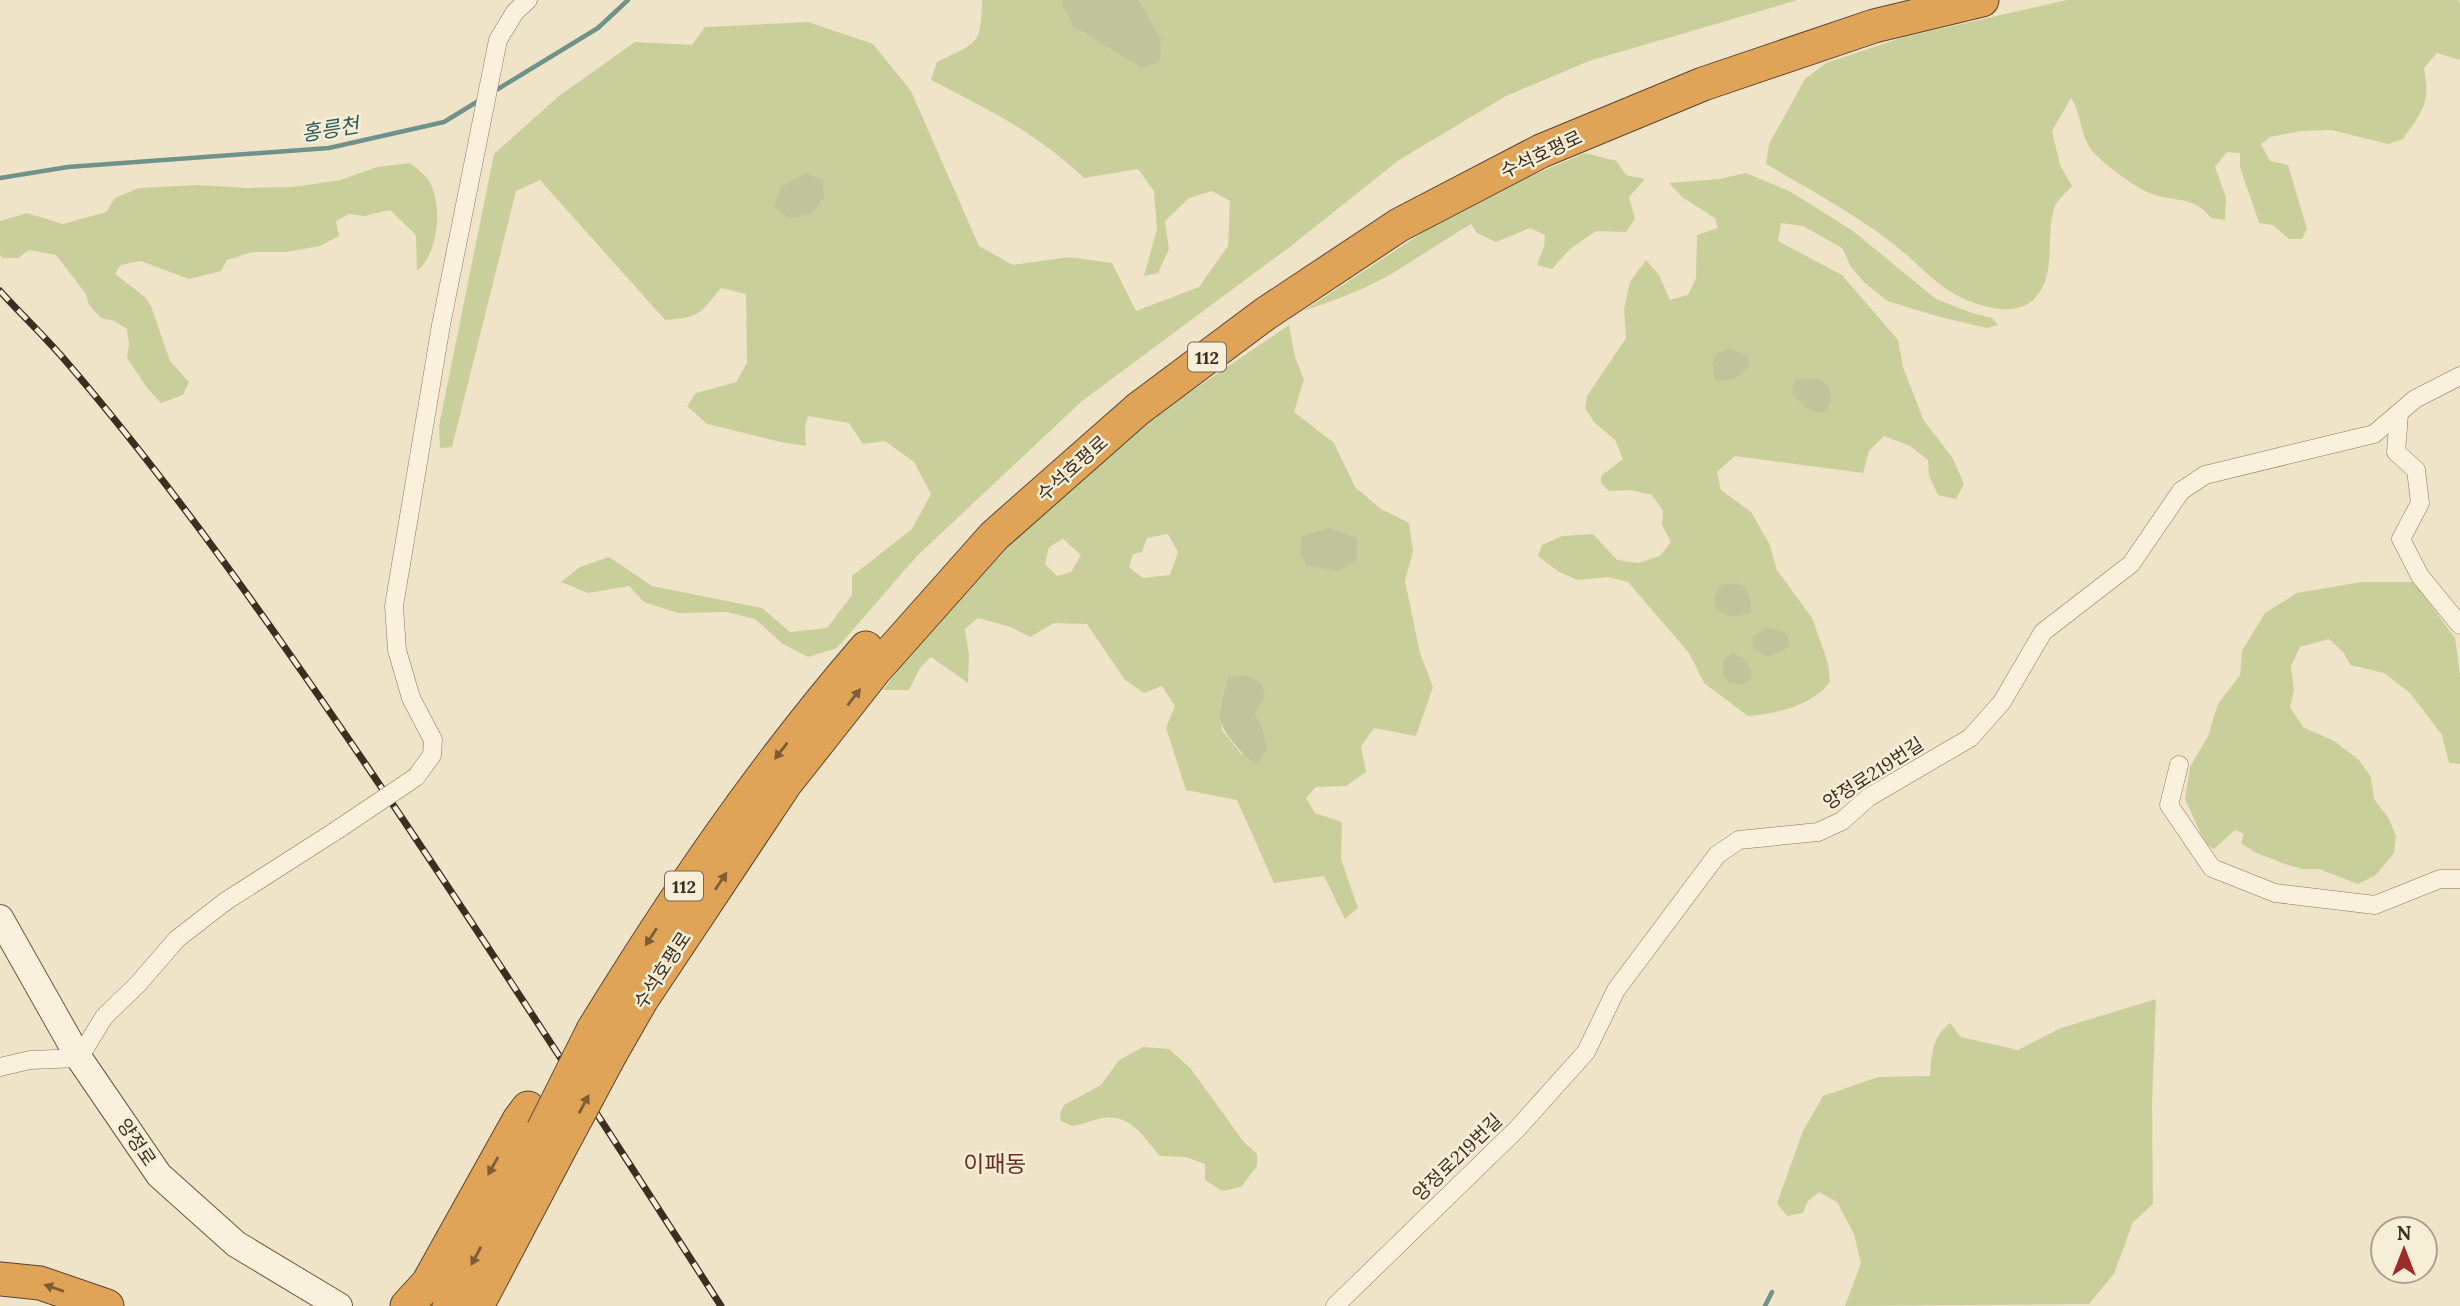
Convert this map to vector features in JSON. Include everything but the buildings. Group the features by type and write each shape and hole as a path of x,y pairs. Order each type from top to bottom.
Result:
{"highway":[{"name":"수석호평로","path":"477,1306 543,1130 611,1053 635,987 744,800 821,700 913,593 1013,493 1113,402 1220,320 1343,235 1485,157 1620,95 1753,44 1893,0"},
{"name":"수석호평로","path":"449,1306 593,1030 635,987 785,784 875,670 985,547 1138,409 1244,329 1399,225 1541,151 1703,84 1874,26 1982,0"},
{"path":"407,1306 428,1283 519,1120 543,1130"},
{"path":"0,1279 40,1283 107,1306"}],"main road":[{"name":"양정로","path":"0,918 79,1058 159,1175 236,1244 339,1306"}],"street":[{"path":"0,1067 30,1060 79,1058 104,1017 177,939 226,901 416,777 432,755 433,740 411,698 397,650 394,606 441,325 498,40 515,12 528,0"},
{"name":"양정로219번길","path":"1335,1306 1518,1128 1586,1052 1616,990 1717,855 1739,840 1818,832 1842,821 1869,797 1970,738 2002,702 2043,632 2131,564 2181,491 2205,475 2374,434 2415,399 2460,376"},
{"path":"2399,414 2396,452 2416,470 2420,503 2401,539 2420,576 2460,625"},
{"path":"2179,765 2169,805 2212,868 2275,893 2375,905 2440,879 2460,879"}],"green space":[{"path":"982,0 1063,0 1068,16 1076,27 1086,34 1097,39 1122,41 1161,38 1139,0 1798,0 1589,61 1506,96 1399,160 1291,246 1082,401 917,556 837,648 808,657 783,644 755,619 727,612 678,613 644,602 629,586 588,593 561,582 580,567 609,557 652,586 762,608 790,632 827,628 852,595 852,576 912,529 931,494 914,462 885,441 863,444 849,423 808,416 805,427 806,446 707,424 687,406 696,393 736,382 747,363 746,294 721,288 698,313 685,318 665,320 540,180 516,191 452,447 440,448 439,426 494,154 559,96 635,42 692,45 705,27 808,22 873,44 911,91 979,246 1013,265 1069,257 1112,263 1136,311 1199,287 1228,246 1230,201 1212,191 1189,198 1165,221 1169,249 1158,273 1144,276 1157,229 1154,191 1138,169 1084,178 1030,135 931,80 937,62 969,46 978,35"},
{"path":"1063,0 1139,0 1161,38 1160,62 1142,68 1074,27 1062,5"},
{"path":"2067,0 2458,0 2460,60 2437,53 2424,68 2424,106 2403,139 2388,144 2331,130 2301,131 2270,137 2261,144 2270,161 2288,165 2307,229 2302,239 2289,239 2273,225 2259,223 2240,167 2240,153 2227,152 2215,167 2226,197 2225,220 2211,218 2198,206 2152,194 2113,170 2089,147 2071,98 2052,131 2060,165 2072,186 2055,206 2050,230 2049,266 2042,288 2035,298 2019,308 1988,307 1951,292 1866,224 1766,164 1769,144 1805,79 1826,63 1904,37"},
{"path":"1585,153 1617,161 1626,175 1645,179 1629,197 1635,219 1626,232 1596,231 1570,249 1552,269 1537,265 1544,247 1545,235 1530,228 1496,242 1477,233 1471,224 1383,279 1303,311 1425,231 1507,186"},
{"path":"410,163 425,176 432,187 437,212 437,226 430,253 417,271 416,235 390,210 364,216 349,214 336,221 339,236 320,246 286,252 253,252 227,260 221,271 189,279 141,261 121,265 115,274 145,297 151,306 170,361 189,382 183,395 161,403 127,358 127,329 114,321 101,318 89,305 86,294 56,255 29,250 18,258 3,258 0,255 0,221 27,213 63,224 106,212 115,198 139,188 199,185 293,187 340,180 377,167"},
{"path":"806,173 823,180 824,197 811,214 790,218 774,207 781,187"},
{"path":"1746,173 1791,192 1853,231 1936,299 1992,318 1998,325 1987,328 1887,301 1851,267 1842,248 1803,226 1781,223 1778,241 1842,275 1898,340 1903,367 1924,421 1952,457 1964,484 1956,499 1938,495 1929,476 1928,460 1910,446 1884,436 1869,451 1863,473 1735,456 1717,472 1721,490 1751,512 1769,543 1777,570 1812,618 1828,663 1830,682 1814,697 1794,707 1748,716 1704,683 1689,653 1628,582 1608,577 1578,580 1559,572 1538,556 1542,545 1562,536 1593,534 1617,560 1638,563 1660,556 1671,542 1662,525 1663,511 1652,495 1631,490 1609,491 1601,483 1601,476 1623,459 1615,440 1594,422 1585,408 1587,396 1626,338 1624,309 1630,282 1646,260 1659,275 1670,300 1688,295 1696,278 1697,235 1718,228 1715,218 1682,197 1669,183 1719,179"},
{"path":"1289,325 1295,357 1304,380 1294,412 1334,443 1355,487 1381,509 1409,523 1413,551 1405,581 1420,653 1433,687 1416,736 1374,728 1361,746 1366,772 1346,786 1316,787 1306,798 1315,813 1342,822 1341,859 1358,908 1345,919 1324,876 1274,883 1237,800 1186,790 1166,728 1175,706 1162,686 1144,693 1125,680 1087,624 1054,623 1030,637 1011,627 978,618 965,629 969,655 968,683 931,657 920,668 909,690 883,690 939,617 1023,529 1112,445","holes":["1168,534 1178,552 1170,575 1143,578 1129,567 1133,554 1142,552 1147,538","1063,539 1081,555 1071,572 1057,576 1045,564 1049,547","1227,677 1264,696 1255,714 1242,755 1222,730 1220,706"]},
{"path":"1731,349 1749,356 1749,366 1735,378 1715,380 1712,363 1718,353"},
{"path":"1818,379 1830,387 1831,400 1827,410 1817,413 1805,407 1792,393 1795,380"},
{"path":"1330,528 1357,538 1357,560 1338,571 1307,566 1300,554 1302,536"},
{"path":"2362,582 2414,582 2455,638 2460,674 2460,764 2449,763 2442,735 2410,693 2384,673 2350,665 2344,653 2329,639 2300,647 2291,666 2294,691 2290,707 2303,727 2334,741 2358,759 2371,777 2374,799 2389,819 2396,836 2394,853 2376,875 2358,884 2319,869 2301,869 2254,852 2241,843 2244,834 2235,830 2214,849 2205,843 2185,799 2190,767 2208,736 2218,704 2240,675 2242,651 2265,613 2297,593"},
{"path":"1738,583 1750,596 1750,613 1727,615 1715,607 1714,597 1720,585"},
{"path":"1765,628 1782,632 1788,637 1791,646 1768,657 1754,649 1752,638"},
{"path":"1731,653 1747,663 1752,675 1751,680 1743,684 1730,683 1723,676 1723,662"},
{"path":"1248,676 1262,684 1265,696 1255,714 1264,733 1267,749 1257,764 1243,754 1232,741 1220,717 1227,677"},
{"path":"2156,999 2152,1105 2153,1204 2133,1222 2114,1274 2089,1304 1845,1306 1861,1263 1854,1234 1837,1202 1819,1192 1808,1201 1803,1213 1787,1216 1777,1203 1803,1131 1823,1096 1878,1077 1930,1076 1936,1041 1950,1023 1961,1037 2018,1050 2061,1028"},
{"path":"1143,1047 1169,1049 1191,1069 1243,1141 1257,1154 1257,1166 1241,1187 1222,1191 1205,1180 1205,1164 1186,1157 1160,1156 1135,1127 1119,1119 1099,1119 1072,1126 1061,1121 1060,1114 1064,1105 1101,1085 1119,1060"}],"waterway":[{"name":"홍릉천","path":"493,92 598,28 628,0"},
{"name":"홍릉천","path":"0,178 68,167 329,148 444,122 480,100"},
{"path":"1765,1306 1772,1292"}],"railway":[{"path":"0,291 56,350 146,458 261,613 460,905 721,1306"}],"district":[{"name":"이패동","path":"995,1163"}]}
